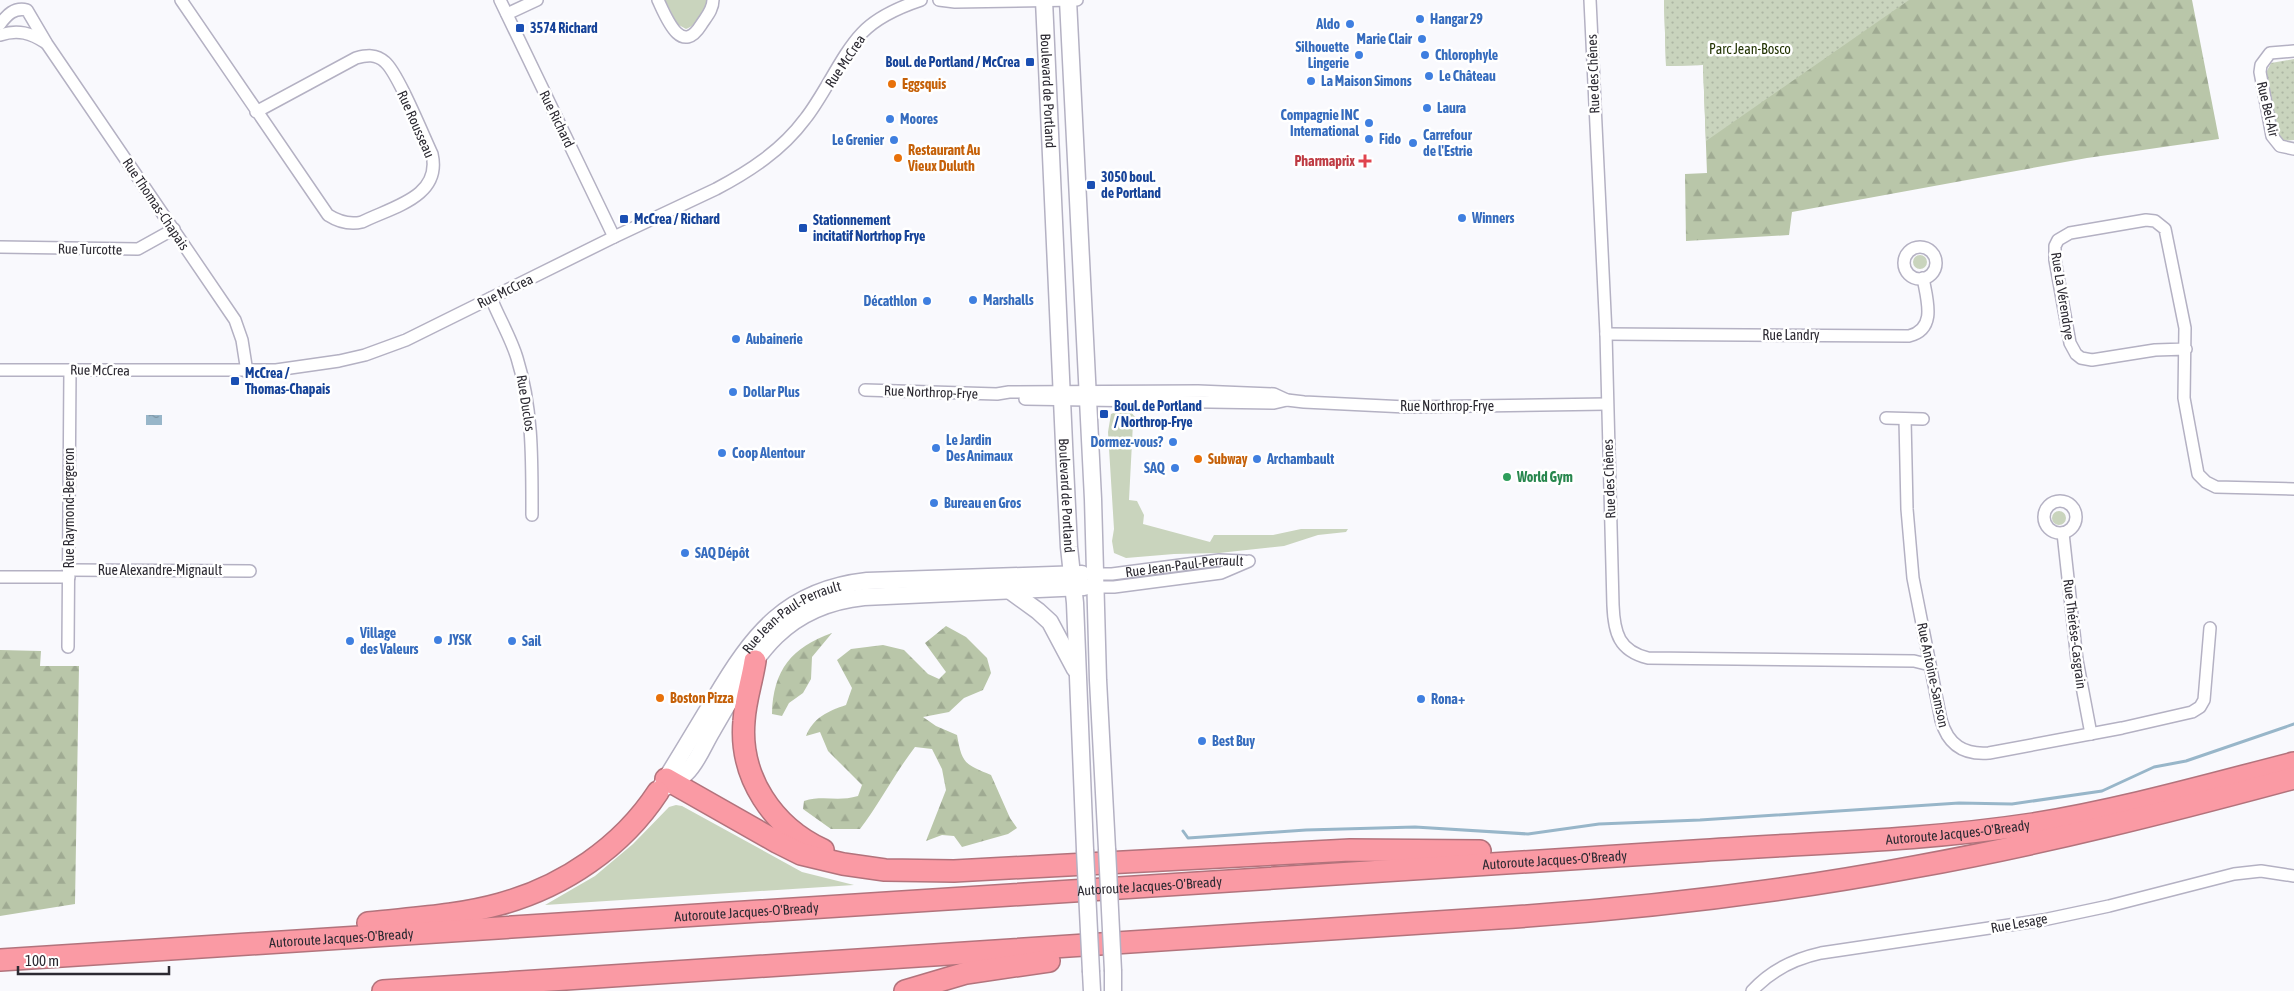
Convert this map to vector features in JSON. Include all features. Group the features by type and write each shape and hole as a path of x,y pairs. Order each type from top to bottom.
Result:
{"highway":[{"path":"755,661 744,714 744,739 749,767 763,799 783,824 807,842 841,858 885,870"},
{"name":"Autoroute Jacques-O'Bready","path":"0,960 1897,837 2014,826 2124,806 2294,763"},
{"name":"Autoroute Jacques-O'Bready","path":"383,991 1610,910 1835,881 1943,862 2177,810 2294,778"},
{"path":"162,949 466,911 508,901 557,881 601,854 631,828 666,784 801,854 844,864 885,870 945,872 1240,855 1382,850 1645,854"},
{"path":"905,991 950,977 987,969 1242,935"}],"main road":[{"name":"Boulevard de Portland","path":"1044,0 1092,991"},
{"name":"Boulevard de Portland","path":"1068,0 1088,396 1098,680 1114,991"},
{"name":"Rue Jean-Paul-Perrault","path":"666,784 687,773 755,661 774,637 789,624 810,611 836,602 869,596 1010,590 1073,580"},
{"name":"Rue Jean-Paul-Perrault","path":"666,784 745,650 773,619 806,597 831,587 867,581 1096,581"},
{"path":"1010,590 1050,622 1078,674"}],"street":[{"name":"Rue Rousseau","path":"181,0 256,112 324,211 333,219 354,224 362,222 415,197 427,187 431,180 434,163 432,154 391,68 376,57 363,56 356,58 256,112"},
{"name":"Rue Richard","path":"500,0 614,237"},
{"path":"507,14 537,0"},
{"path":"658,0 672,30 681,36 697,32 712,9 713,0"},
{"name":"Rue McCrea","path":"0,370 247,372 320,365 365,355 406,340 614,237 716,189 762,160 786,141 806,119 862,33 894,11 921,0"},
{"path":"939,0 955,2 1077,0"},
{"name":"Rue des Chênes","path":"1590,0 1606,334 1613,618 1618,636 1630,651 1648,658 1914,660 1930,665"},
{"name":"Rue Thomas-Chapais","path":"0,24 11,12 22,9 27,10 47,44 235,320 242,340 247,372"},
{"name":"Rue Thomas-Chapais","path":"0,35 9,32 27,33 47,44"},
{"name":"Rue Bel-Air","path":"2294,51 2270,54 2261,65 2260,72 2272,136 2280,146 2294,149"},
{"name":"Rue La Vérendrye","path":"2186,349 2155,350 2092,360 2081,358 2076,354 2070,343 2055,260 2055,246 2058,240 2070,233 2138,221 2155,221 2160,224 2167,236 2184,320 2186,349 2185,408 2196,469 2202,479 2216,487 2294,489"},
{"name":"Rue Turcotte","path":"0,247 138,249 174,229"},
{"name":"Rue Landry","path":"1606,334 1909,336 1922,330 1928,320 1928,302 1923,278"},
{"name":"Rue Duclos","path":"491,298 517,356 526,392 531,432 532,515"},
{"name":"Rue Raymond-Bergeron","path":"68,647 70,370"},
{"name":"Rue Northrop-Frye","path":"865,390 997,394 1009,392 1063,396 1198,391 1274,394 1287,400 1396,406 1607,404"},
{"path":"1886,418 1923,419"},
{"name":"Rue Antoine-Samson","path":"1905,419 1911,555 1930,665 1944,731 1955,745 1962,750 1970,753 1989,752 2182,716 2200,707 2204,700 2210,628"},
{"name":"Rue Thérèse-Casgrain","path":"2063,533 2077,660 2090,734"},
{"name":"Rue Jean-Paul-Perrault","path":"1219,560 1248,561 1221,573 1114,587 1096,581 1112,574 1219,560"},
{"name":"Rue Alexandre-Mignault","path":"0,576 250,571"},
{"name":"Rue Lesage","path":"1752,991 1780,967 1821,952 2043,920 2109,906 2234,874 2261,871 2294,876"}],"green space":[{"path":"665,0 707,0 700,18 686,29 677,24"},
{"path":"1664,0 2192,0 2219,139 2087,158 1792,212 1789,235 1686,241 1685,174 1707,173 1703,65 1666,66"},
{"name":"Parc Jean-Bosco","path":"1664,0 1909,0 1706,141 1703,65 1666,66"},
{"path":"2294,59 2294,140 2283,141 2279,138 2266,73 2271,63"},
{"path":"1917,255 1923,255 1927,262 1923,269 1917,269 1913,265 1913,259"},
{"path":"1118,411 1131,412 1138,421 1133,423 1129,500 1137,501 1144,515 1143,524 1210,542 1214,535 1273,535 1301,529 1348,529 1346,532 1318,535 1284,546 1219,553 1126,558 1114,553 1108,432 1111,414"},
{"path":"2056,511 2062,511 2066,518 2062,525 2056,525 2052,521 2052,515"},
{"path":"946,626 966,637 987,658 991,673 983,690 964,698 949,712 923,717 936,726 957,735 961,752 966,761 975,768 991,775 1010,818 1017,828 1008,834 962,847 954,836 942,835 926,841 946,790 942,769 932,749 915,747 860,829 831,829 803,809 804,801 811,799 851,798 858,796 862,785 828,751 820,732 806,736 813,724 822,716 846,705 852,688 837,660 851,649 883,645 904,650 928,674 939,679 946,672 925,643"},
{"path":"832,633 812,657 811,679 803,693 789,703 782,716 772,714 776,685 787,662 806,645"},
{"path":"0,650 41,651 40,666 79,666 75,904 0,916"},
{"path":"682,806 802,872 854,885 545,905 595,876 633,844 669,807"}],"water":[{"path":"146,415 162,415 162,425 146,425"}],"waterway":[{"path":"1183,831 1188,838 1306,830 1415,827 1528,834 1599,824 1700,820 1959,803 2012,804 2102,791 2154,767 2186,761 2294,724"}],"place":[{"name":"Hangar 29","path":"1420,19"},
{"name":"Aldo","path":"1350,24"},
{"name":"3574 Richard","path":"520,28"},
{"name":"Marie Clair","path":"1422,39"},
{"name":"Silhouette Lingerie","path":"1359,55"},
{"name":"Chlorophyle","path":"1425,55"},
{"name":"Boul. de Portland / McCrea","path":"1030,62"},
{"name":"Le Château","path":"1429,76"},
{"name":"La Maison Simons","path":"1311,81"},
{"name":"Eggsquis","path":"892,84"},
{"name":"Laura","path":"1427,108"},
{"name":"Moores","path":"890,119"},
{"name":"Compagnie INC International","path":"1369,123"},
{"name":"Fido","path":"1369,139"},
{"name":"Le Grenier","path":"894,140"},
{"name":"Carrefour de l'Estrie","path":"1413,143"},
{"name":"Restaurant Au Vieux Duluth","path":"898,158"},
{"name":"Pharmaprix","path":"1365,161"},
{"name":"3050 boul. de Portland","path":"1091,185"},
{"name":"Winners","path":"1462,218"},
{"name":"McCrea / Richard","path":"624,219"},
{"name":"Stationnement incitatif Nortrhop Frye","path":"803,228"},
{"name":"Marshalls","path":"973,300"},
{"name":"Décathlon","path":"927,301"},
{"name":"Aubainerie","path":"736,339"},
{"name":"McCrea / Thomas-Chapais","path":"235,381"},
{"name":"Dollar Plus","path":"733,392"},
{"name":"Boul. de Portland / Northrop-Frye","path":"1104,414"},
{"name":"Dormez-vous?","path":"1173,442"},
{"name":"Le Jardin Des Animaux","path":"936,448"},
{"name":"Coop Alentour","path":"722,453"},
{"name":"Subway","path":"1198,459"},
{"name":"Archambault","path":"1257,459"},
{"name":"SAQ","path":"1175,468"},
{"name":"World Gym","path":"1507,477"},
{"name":"Bureau en Gros","path":"934,503"},
{"name":"SAQ Dépôt","path":"685,553"},
{"name":"JYSK","path":"438,640"},
{"name":"Village des Valeurs","path":"350,641"},
{"name":"Sail","path":"512,641"},
{"name":"Boston Pizza","path":"660,698"},
{"name":"Rona+","path":"1421,699"},
{"name":"Best Buy","path":"1202,741"}]}
